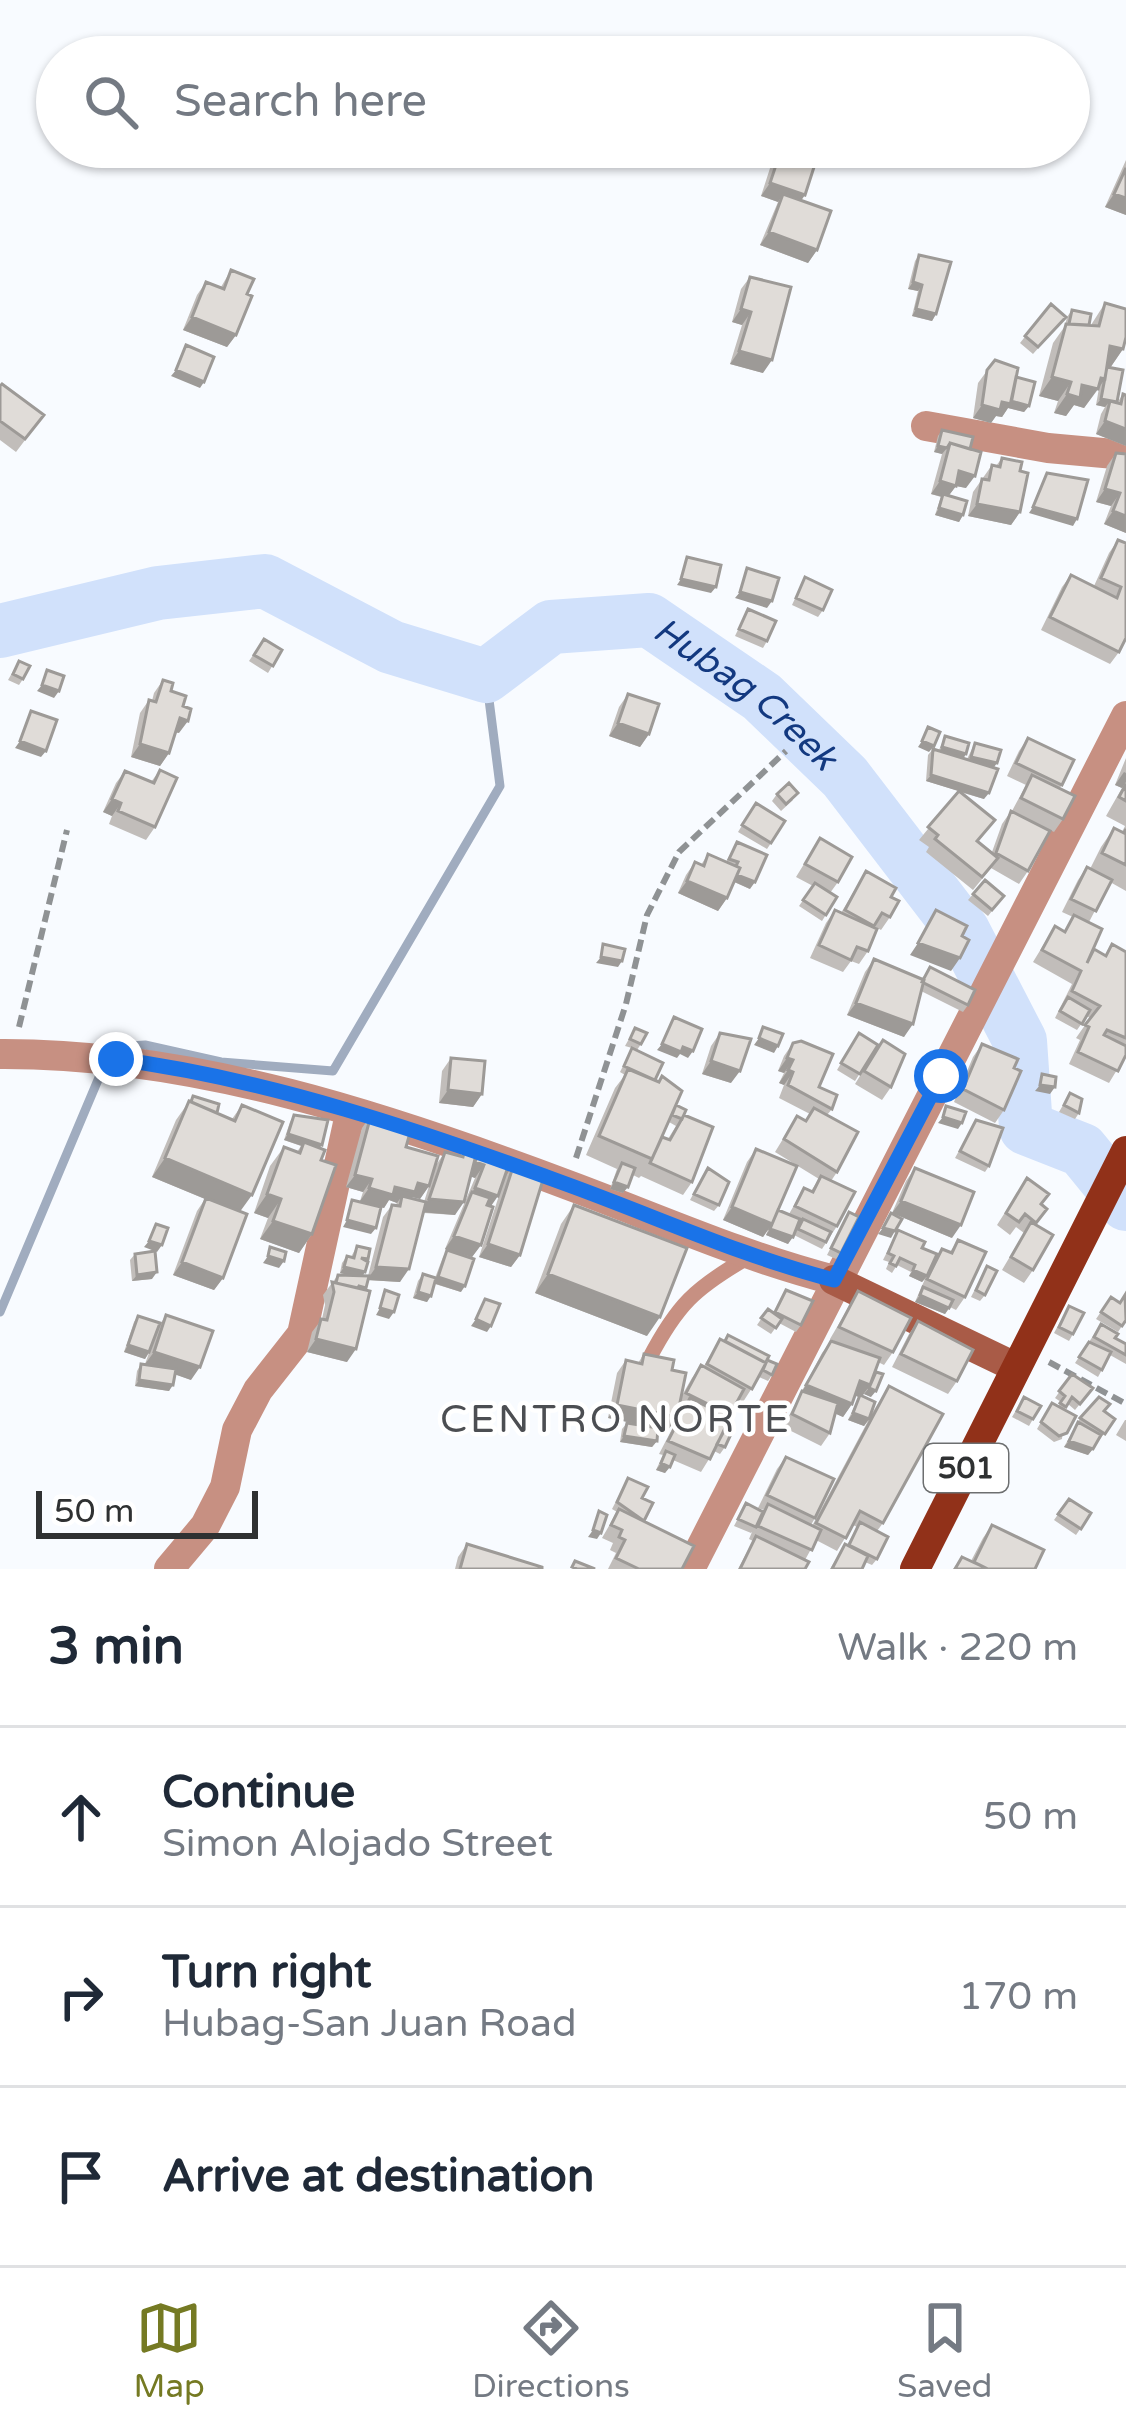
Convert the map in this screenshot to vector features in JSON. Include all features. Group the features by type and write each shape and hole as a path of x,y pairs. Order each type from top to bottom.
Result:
{"main road":[{"name":"501","path":"915,1569 1126,1151"}],"street":[{"path":"926,426 1048,448 1126,454"},
{"path":"690,1569 1126,716"},
{"path":"7,1054 79,1054 190,1069 350,1114 568,1185 747,1258 834,1280 1020,1358"},
{"path":"169,1569 205,1526 225,1487 237,1430 258,1390 302,1334 350,1114"}],"lane":[{"path":"650,1359 671,1317 697,1287 747,1258"}],"path":[{"path":"568,1185 626,1004 647,915 680,852 786,751"},
{"path":"7,1054 68,830"},
{"path":"1020,1358 1124,1403"}],"building":[{"path":"775,168 814,168 805,195 770,183"},
{"path":"1126,168 1126,198 1114,194"},
{"path":"783,194 831,211 817,250 769,232"},
{"path":"919,255 951,262 936,314 916,309 922,285 913,282"},
{"path":"231,270 254,279 236,335 192,317 206,282 224,289"},
{"path":"750,277 791,287 772,360 739,351 751,312 741,309"},
{"path":"1105,303 1126,309 1123,349 1110,346 1105,379 1101,378 1098,389 1082,385 1080,398 1067,394 1071,382 1052,377 1066,324 1099,326"},
{"path":"1051,304 1066,317 1038,347 1025,336"},
{"path":"1072,310 1091,314 1089,325 1069,324"},
{"path":"186,345 214,357 204,382 176,370"},
{"path":"995,360 1018,368 1011,404 1002,402 1000,410 982,405 987,370"},
{"path":"1107,367 1123,370 1117,402 1101,399"},
{"path":"1016,377 1035,382 1029,406 1011,401"},
{"path":"2,384 44,415 25,439 0,421"},
{"path":"1123,394 1126,429 1105,421 1110,401 1121,404"},
{"path":"942,430 973,437 970,449 950,443 947,448 938,446"},
{"path":"950,443 981,452 975,476 959,471 956,486 940,481"},
{"path":"1116,453 1126,454 1126,516 1113,511 1120,493 1105,489"},
{"path":"1002,458 1022,462 1020,471 1028,473 1020,512 977,504 982,479 989,480 992,465 1000,467"},
{"path":"1047,473 1088,480 1077,519 1033,507"},
{"path":"943,494 967,501 963,515 939,508"},
{"path":"1118,540 1126,543 1126,638 1119,652 1050,617 1071,575 1117,598 1121,587 1101,578"},
{"path":"687,557 721,565 716,587 681,579"},
{"path":"747,568 779,578 772,601 740,592"},
{"path":"805,577 832,590 823,610 796,598"},
{"path":"748,609 776,621 767,641 739,629"},
{"path":"264,639 282,650 273,666 254,655"},
{"path":"19,661 30,666 23,679 13,674"},
{"path":"47,670 64,676 59,691 42,685"},
{"path":"163,680 173,683 171,691 186,696 183,706 191,709 188,721 180,718 169,753 140,744 149,700 156,702"},
{"path":"628,694 659,704 649,734 618,723"},
{"path":"31,711 57,720 46,751 20,741"},
{"path":"928,727 940,732 934,746 922,741"},
{"path":"945,736 969,743 966,754 942,747"},
{"path":"1028,738 1074,760 1062,785 1016,763"},
{"path":"975,743 1001,750 997,763 971,757"},
{"path":"933,749 998,769 989,793 931,775"},
{"path":"160,770 177,778 155,827 118,811 121,803 112,799 125,771 154,783"},
{"path":"1032,775 1075,796 1063,819 1021,798"},
{"path":"789,783 798,793 786,804 777,794"},
{"path":"959,791 995,820 977,841 998,858 982,877 935,839 938,835 928,827"},
{"path":"756,803 785,821 771,843 742,825"},
{"path":"1011,811 1050,831 1028,871 996,853"},
{"path":"1114,828 1124,833 1126,829 1126,865 1102,853"},
{"path":"820,838 852,857 838,882 805,864"},
{"path":"737,842 767,855 755,882 737,875 738,862 729,859"},
{"path":"708,854 740,868 727,898 687,881 695,862 704,866"},
{"path":"1087,867 1112,880 1096,911 1071,899"},
{"path":"866,871 896,888 891,897 899,901 890,917 882,913 874,926 845,910"},
{"path":"985,880 1004,896 992,910 973,894"},
{"path":"815,883 837,897 826,915 803,900"},
{"path":"835,910 877,929 868,951 857,947 851,960 819,945"},
{"path":"936,910 967,926 962,936 969,940 960,958 918,943"},
{"path":"1074,915 1102,929 1087,963 1094,949 1106,956 1112,944 1126,952 1126,1038 1107,1030 1104,1035 1126,1046 1118,1071 1078,1052 1089,1027 1085,1025 1100,1006 1072,991 1081,971 1042,950 1055,926 1065,932"},
{"path":"603,944 625,949 622,961 601,957"},
{"path":"874,959 924,980 913,1024 856,1003"},
{"path":"930,967 975,990 968,1005 922,982"},
{"path":"1068,997 1090,1010 1082,1024 1060,1011"},
{"path":"674,1017 702,1029 693,1051 683,1047 681,1052 662,1044"},
{"path":"763,1027 783,1034 778,1046 759,1038"},
{"path":"635,1028 647,1033 641,1044 630,1039"},
{"path":"720,1033 751,1039 740,1071 711,1061"},
{"path":"859,1033 878,1045 860,1074 841,1063"},
{"path":"883,1040 905,1054 891,1087 864,1071"},
{"path":"801,1041 833,1054 819,1087 837,1095 832,1109 788,1085 793,1060 787,1058 793,1043"},
{"path":"982,1044 1018,1059 1014,1068 1021,1071 1004,1110 963,1089"},
{"path":"632,1048 663,1063 655,1080 624,1066"},
{"path":"451,1058 485,1061 482,1094 448,1090"},
{"path":"628,1069 659,1082 662,1076 682,1091 652,1159 599,1136"},
{"path":"1042,1074 1056,1077 1055,1087 1040,1085"},
{"path":"1070,1093 1082,1099 1079,1113 1064,1105"},
{"path":"193,1096 219,1104 217,1113 191,1102"},
{"path":"189,1101 235,1121 242,1105 283,1122 252,1195 165,1158"},
{"path":"676,1105 686,1110 682,1119 672,1115"},
{"path":"946,1106 966,1112 962,1123 943,1117"},
{"path":"814,1108 858,1132 837,1172 784,1139 797,1116 806,1121"},
{"path":"294,1115 328,1120 322,1145 288,1134"},
{"path":"371,1115 412,1126 406,1147 438,1156 429,1186 418,1183 415,1192 395,1187 393,1195 369,1188 372,1179 355,1175"},
{"path":"684,1115 713,1127 692,1182 650,1163 662,1137 670,1140"},
{"path":"976,1120 1003,1128 989,1166 960,1151"},
{"path":"304,1142 325,1150 321,1160 336,1165 312,1234 273,1221 281,1199 267,1194 284,1147 300,1153"},
{"path":"465,1148 477,1151 464,1202 429,1199 445,1152 463,1157"},
{"path":"756,1149 797,1166 772,1224 732,1207"},
{"path":"480,1150 510,1161 498,1196 475,1188 484,1165 475,1162"},
{"path":"622,1163 635,1168 628,1187 614,1182"},
{"path":"514,1164 546,1170 520,1255 488,1244"},
{"path":"708,1168 729,1182 719,1205 694,1194"},
{"path":"915,1168 974,1192 961,1225 901,1201"},
{"path":"821,1176 855,1192 837,1226 795,1206 804,1188 813,1192"},
{"path":"1027,1178 1049,1194 1041,1204 1047,1209 1036,1223 1025,1214 1019,1222 1006,1213"},
{"path":"472,1192 490,1198 487,1205 493,1207 481,1245 454,1236"},
{"path":"402,1196 426,1202 409,1269 376,1267 392,1205 400,1206"},
{"path":"206,1198 247,1214 223,1278 182,1262"},
{"path":"352,1200 381,1207 376,1228 347,1220"},
{"path":"574,1205 687,1248 660,1317 548,1274"},
{"path":"778,1210 800,1219 793,1237 770,1229"},
{"path":"849,1212 859,1217 841,1253 831,1248"},
{"path":"891,1213 902,1219 895,1231 883,1228"},
{"path":"803,1219 831,1232 826,1242 798,1229"},
{"path":"1031,1222 1053,1235 1033,1270 1011,1257"},
{"path":"156,1224 168,1228 162,1245 149,1241"},
{"path":"898,1230 925,1242 922,1248 937,1254 927,1276 900,1258 896,1266 890,1263 894,1256 888,1253"},
{"path":"958,1240 986,1252 965,1297 927,1279 942,1249 952,1253"},
{"path":"357,1246 370,1249 368,1259 361,1258 368,1262 365,1272 344,1267 347,1256 354,1258"},
{"path":"270,1247 286,1252 284,1261 268,1256"},
{"path":"447,1250 474,1259 465,1286 438,1277"},
{"path":"155,1251 157,1272 137,1275 135,1254"},
{"path":"987,1266 997,1271 985,1295 976,1290"},
{"path":"423,1274 436,1278 431,1296 418,1292"},
{"path":"338,1275 369,1276 366,1288 358,1288 336,1283"},
{"path":"332,1282 370,1291 356,1349 316,1339 321,1319 327,1320"},
{"path":"923,1287 953,1300 949,1308 920,1295"},
{"path":"385,1290 399,1295 394,1312 380,1308"},
{"path":"786,1290 813,1301 801,1325 775,1312"},
{"path":"858,1291 911,1318 893,1352 839,1327"},
{"path":"1125,1295 1122,1326 1101,1312 1111,1297 1120,1303"},
{"path":"485,1299 500,1304 491,1326 476,1319"},
{"path":"1069,1306 1084,1313 1073,1334 1059,1327"},
{"path":"768,1309 782,1319 776,1328 761,1318"},
{"path":"166,1315 213,1331 200,1367 154,1352"},
{"path":"138,1316 160,1323 149,1352 128,1345"},
{"path":"918,1321 973,1350 957,1381 901,1354"},
{"path":"1101,1324 1118,1334 1115,1338 1126,1344 1126,1355 1094,1337"},
{"path":"728,1335 769,1356 767,1360 777,1364 772,1375 763,1370 766,1363 725,1341"},
{"path":"720,1339 766,1363 752,1389 707,1364"},
{"path":"831,1341 880,1358 870,1385 860,1381 852,1404 806,1385"},
{"path":"1089,1342 1111,1352 1102,1370 1079,1357"},
{"path":"644,1354 674,1360 672,1370 686,1373 677,1417 617,1405 626,1360 642,1364"},
{"path":"141,1364 176,1369 173,1385 139,1380"},
{"path":"701,1365 744,1389 730,1415 686,1393"},
{"path":"876,1372 883,1374 876,1391 869,1388"},
{"path":"1072,1374 1093,1388 1080,1404 1072,1397 1066,1407 1060,1403 1065,1396 1059,1391"},
{"path":"889,1386 943,1414 883,1523 860,1511 846,1538 816,1523"},
{"path":"802,1391 838,1403 830,1433 792,1414"},
{"path":"860,1395 875,1402 869,1419 853,1413"},
{"path":"1024,1397 1041,1406 1033,1419 1017,1411"},
{"path":"1099,1397 1110,1404 1104,1411 1115,1419 1105,1434 1080,1418"},
{"path":"690,1398 718,1412 715,1418 727,1424 710,1459 668,1441"},
{"path":"1052,1403 1076,1416 1067,1433 1059,1436 1041,1422"},
{"path":"1078,1422 1101,1435 1093,1449 1069,1441"},
{"path":"627,1423 658,1428 657,1441 624,1436"},
{"path":"724,1431 731,1434 725,1447 717,1444"},
{"path":"666,1451 675,1455 670,1467 661,1463"},
{"path":"786,1457 834,1479 815,1518 767,1495"},
{"path":"628,1478 648,1487 642,1498 653,1503 644,1521 617,1502"},
{"path":"1069,1499 1091,1513 1081,1529 1058,1514"},
{"path":"746,1503 763,1512 756,1527 738,1519"},
{"path":"768,1504 821,1530 812,1550 758,1526"},
{"path":"619,1509 694,1546 682,1569 639,1569 616,1558 625,1540 619,1537 622,1530 611,1525"},
{"path":"599,1511 607,1515 601,1533 593,1530"},
{"path":"860,1522 888,1537 877,1559 849,1545"},
{"path":"992,1525 1044,1550 1035,1569 988,1569 974,1562"},
{"path":"756,1536 809,1562 805,1569 740,1569"},
{"path":"467,1544 542,1567 542,1569 460,1569"},
{"path":"845,1544 868,1556 862,1569 832,1569"},
{"path":"962,1557 988,1569 955,1569"}],"waterway":[{"name":"Hubag Creek","path":"0,631 158,593 265,581 391,647 486,676 551,627 649,620 762,697 845,777 963,931 1020,1041 1026,1128 1082,1150 1126,1204"},
{"path":"115,1047 145,1045 221,1062 333,1071 500,786 486,676"},
{"path":"0,1312 103,1068"}],"district":[{"name":"CENTRO NORTE","path":"616,1419"}],"route":[{"path":"116,1059 190,1069 418,1134 568,1185 747,1258 834,1280 941,1076"}]}
